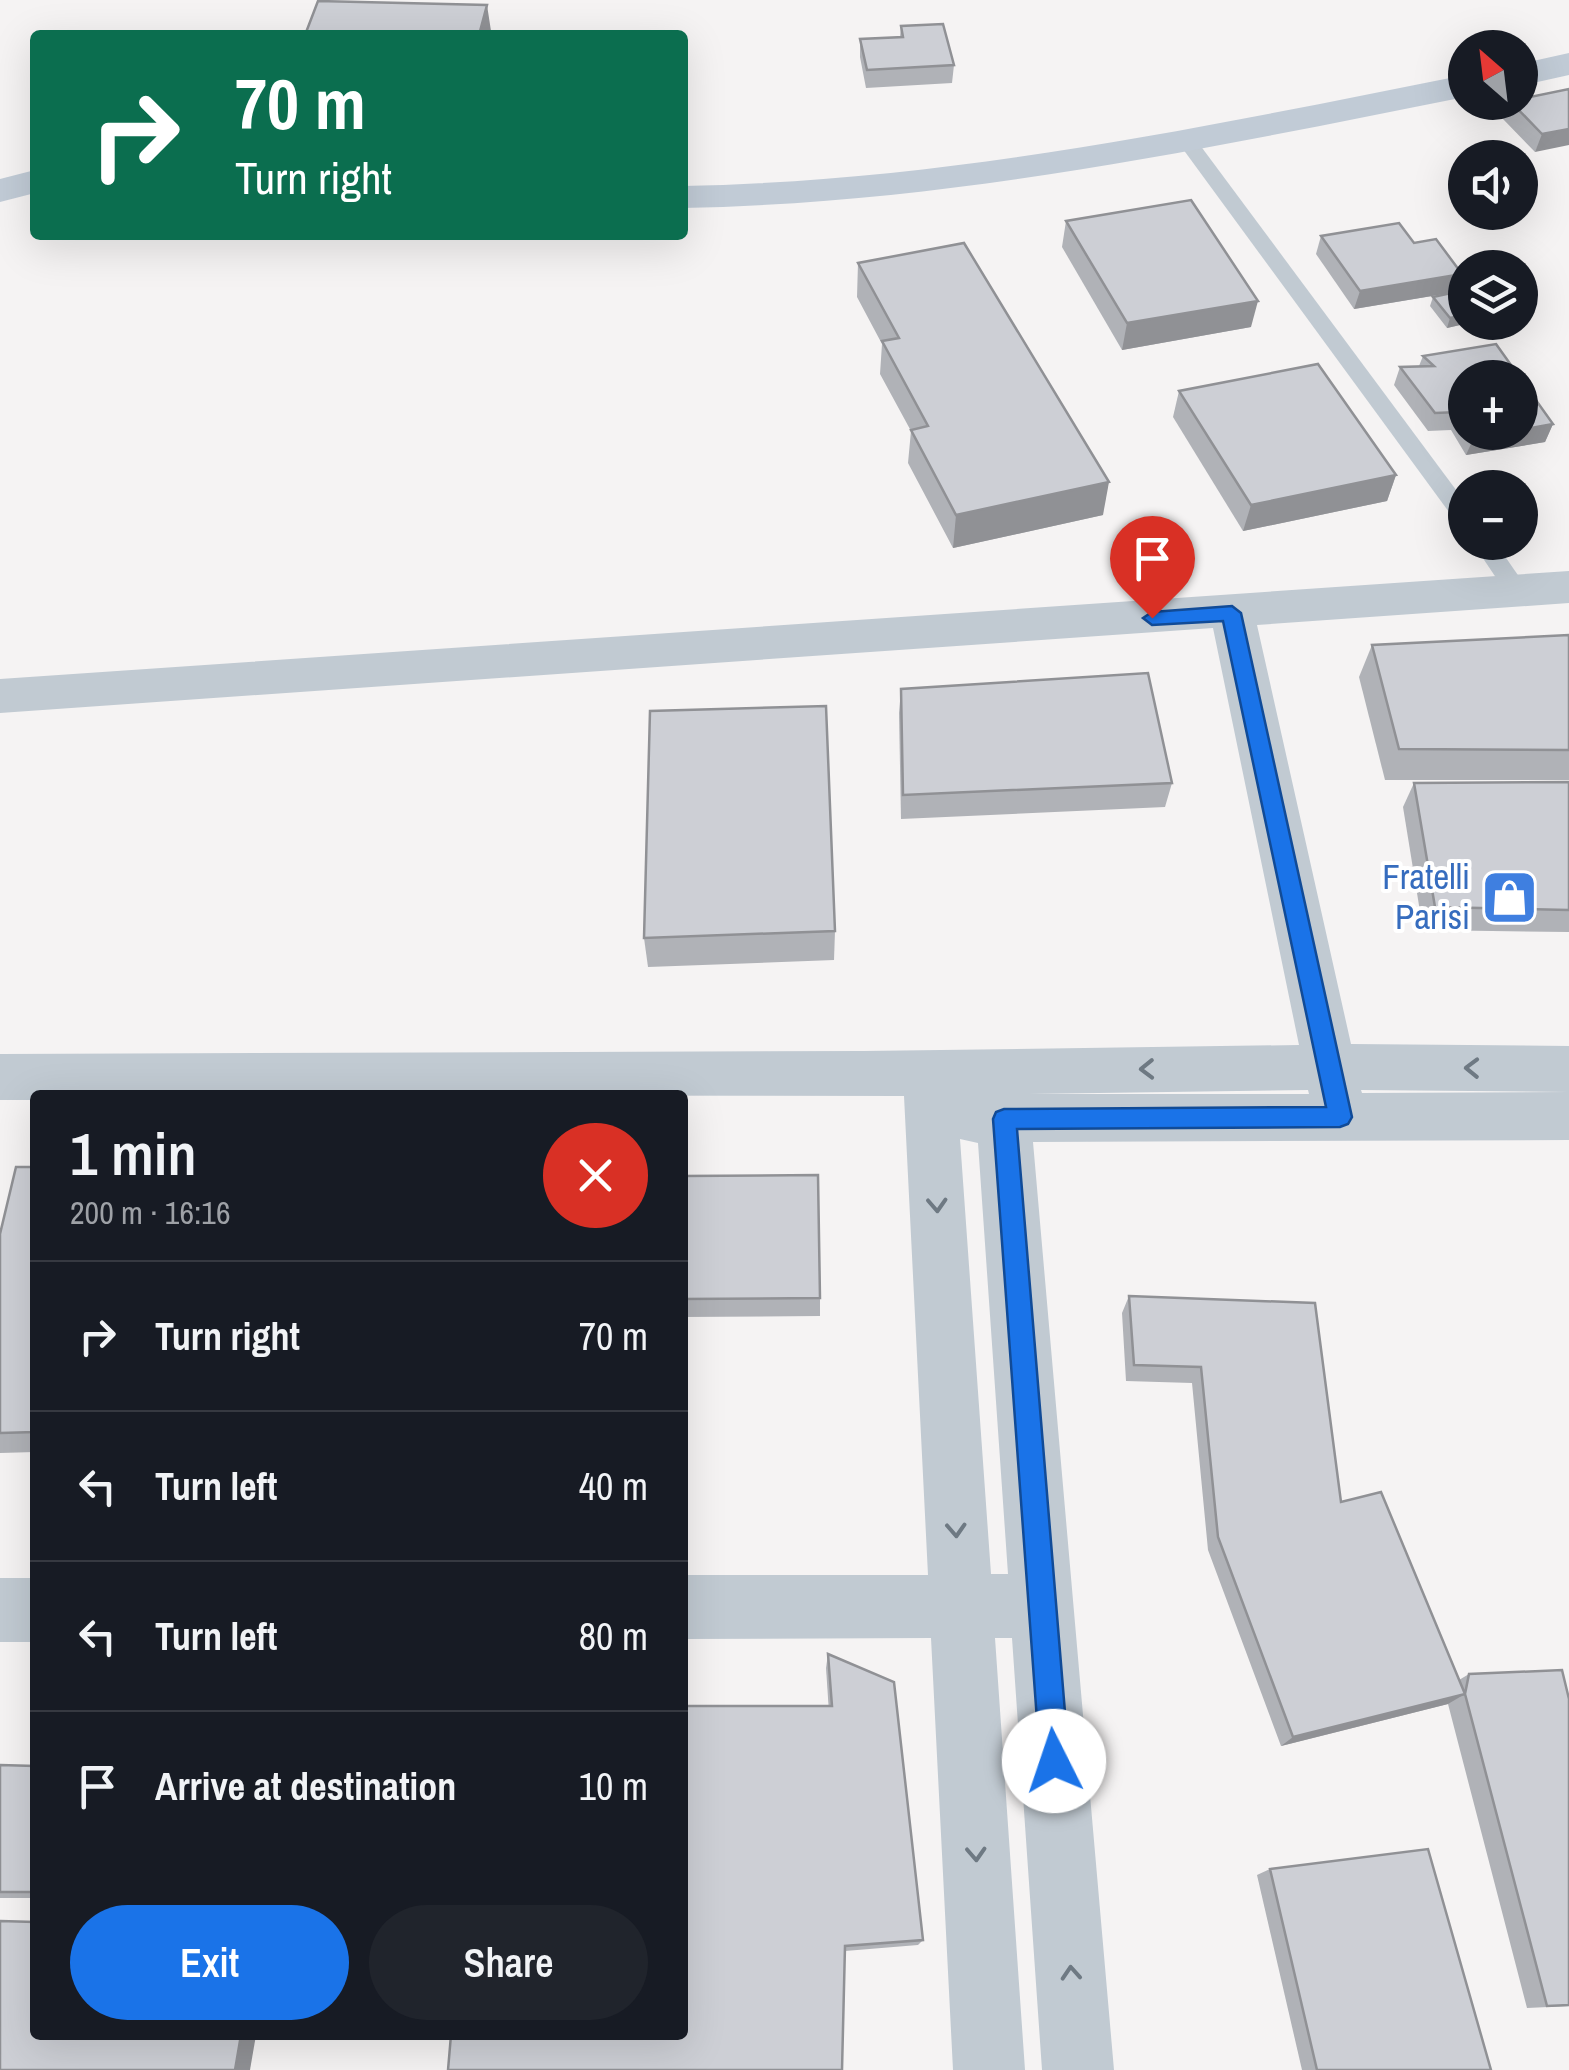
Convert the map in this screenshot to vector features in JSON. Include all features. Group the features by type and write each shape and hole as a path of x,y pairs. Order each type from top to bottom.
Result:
{"street":[{"path":"1538,71 1569,64"},
{"path":"688,197 794,196 978,174 1187,141 1448,89"},
{"path":"0,191 30,182"},
{"path":"0,696 1569,587"},
{"path":"1232,613 1335,1092"},
{"path":"0,1076 864,1074 901,1094 930,1096 1335,1092 1569,1069"},
{"path":"1335,1092 1569,1116"},
{"path":"1002,1095 1078,2070"},
{"path":"930,1096 989,2070"},
{"path":"688,1607 1042,1606"},
{"path":"0,1610 30,1610"}],"lane":[{"path":"1187,141 1448,495"},
{"path":"1495,560 1517,591"}],"building":[{"path":"318,1 487,5 480,30 307,30"},
{"path":"943,24 954,65 867,70 860,39 903,37 901,26"},
{"path":"1569,89 1569,129 1542,134 1528,120 1538,120 1538,95"},
{"path":"1191,200 1258,301 1127,323 1066,221"},
{"path":"1399,223 1414,243 1436,239 1448,255 1448,276 1360,291 1321,236"},
{"path":"964,243 1109,482 956,515 911,430 928,426 882,341 899,338 858,263"},
{"path":"1448,294 1448,316 1433,297"},
{"path":"1496,344 1507,360 1448,360 1448,412 1435,413 1400,367 1434,366 1423,356"},
{"path":"1318,364 1396,475 1251,505 1179,391"},
{"path":"1538,403 1553,424 1538,427"},
{"path":"1569,635 1569,750 1399,749 1372,645"},
{"path":"1148,673 1172,783 903,795 901,689"},
{"path":"826,706 835,931 644,938 650,711"},
{"path":"1569,782 1569,910 1435,907 1414,783"},
{"path":"16,1167 30,1167 30,1432 0,1433 0,1234"},
{"path":"818,1175 820,1298 688,1299 688,1176"},
{"path":"1129,1296 1315,1303 1341,1502 1381,1492 1465,1694 1293,1737 1218,1537 1201,1367 1134,1365"},
{"path":"828,1654 894,1682 923,1940 845,1946 842,2070 448,2070 451,2040 688,2040 688,1706 832,1706"},
{"path":"1562,1670 1569,1699 1569,2005 1547,2006 1465,1694 1469,1674"},
{"path":"0,1765 30,1766 30,1892 0,1892"},
{"path":"1428,1849 1491,2070 1317,2070 1270,1869"},
{"path":"0,1921 30,1922 30,2040 240,2040 235,2070 0,2070"}],"place":[{"name":"Fratelli Parisi","path":"1509,897"}],"route":[{"path":"1054,1761 1004,1119 1340,1117 1232,613 1152,618"}]}
